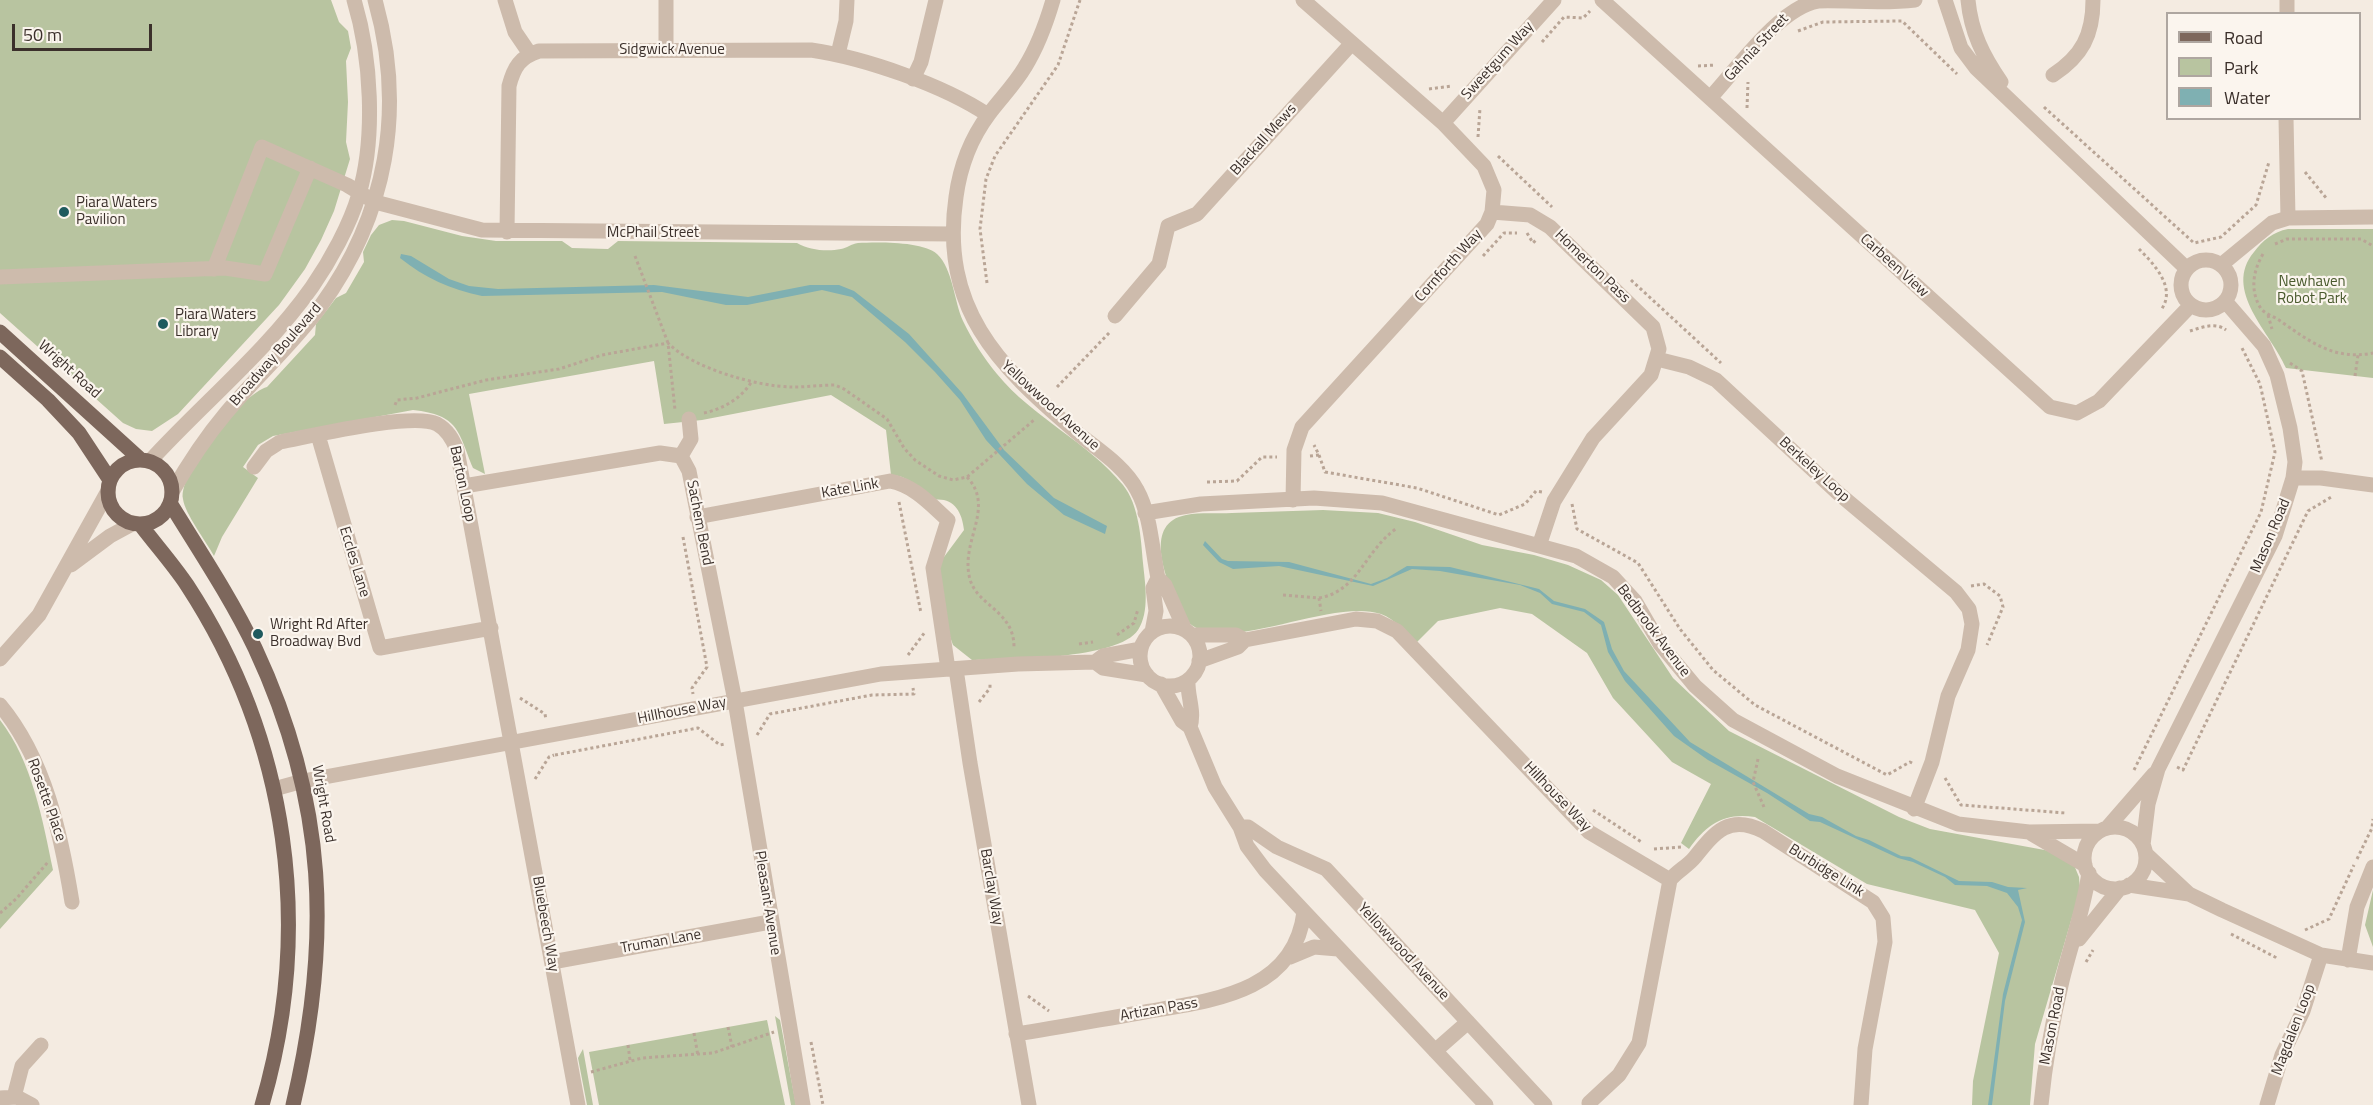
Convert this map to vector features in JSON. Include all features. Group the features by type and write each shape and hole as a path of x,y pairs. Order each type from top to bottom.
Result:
{"main road":[{"name":"Wright Road","path":"0,332 145,460"},
{"path":"0,357 48,400 79,433 109,486 114,511 122,518 137,523 157,519 171,497 166,472 145,460 123,464 109,486"},
{"name":"Wright Road","path":"171,497 254,646 286,724 303,781 316,873 317,947 314,1002 293,1105"},
{"path":"137,523 187,584 222,648 243,690 274,789 286,854 288,969 283,1017 264,1105"}],"street":[{"name":"Broadway Boulevard","path":"145,460 236,373 312,287 359,194 369,123 369,87 365,50 354,0"},
{"name":"Broadway Boulevard","path":"171,497 194,454 225,414 320,307 345,267 375,202 385,163 389,86 385,45 375,0"},
{"path":"505,0 515,32 530,54 514,70 509,86 507,232"},
{"path":"666,0 666,50"},
{"path":"838,54 846,21 847,0"},
{"path":"913,79 921,62 936,0"},
{"name":"Yellowwood Avenue","path":"1053,0 1042,36 1024,69 988,115 964,161 956,196 952,234 957,268 966,302 996,357 1027,389 1129,477 1138,491 1145,513 1158,578 1165,585 1189,633"},
{"path":"1303,0 1443,123 1484,166 1494,190 1492,212"},
{"name":"Sweetgum Way","path":"1443,123 1554,0"},
{"name":"Carbeen View","path":"1602,0 2050,407 2078,413 2099,401 2191,305"},
{"name":"Gahnia Street","path":"1710,98 1783,17 1799,6 1827,0 1915,0"},
{"path":"1946,0 1962,48 1976,68 2187,268"},
{"path":"1968,0 1971,22 1984,58 2016,104"},
{"path":"2053,75 2080,53 2088,38 2093,19 2093,0"},
{"name":"Blackall Mews","path":"1113,323 1159,264 1168,226 1197,214 1352,43"},
{"name":"Sidgwick Avenue","path":"530,54 551,49 812,50 838,54 913,79 988,115"},
{"path":"2286,120 2288,218"},
{"name":"McPhail Street","path":"214,269 262,147 347,185 375,202 466,228 507,232 952,234"},
{"path":"0,277 214,269 243,269 265,274 310,168"},
{"name":"Homerton Pass","path":"1492,212 1530,215 1550,227 1653,327 1659,349 1657,359"},
{"name":"Cornforth Way","path":"1293,500 1294,457 1302,427 1487,224 1492,212"},
{"path":"2221,265 2266,226 2288,218 2373,218"},
{"path":"2208,260 2221,265 2231,282 2225,301 2209,310 2191,305 2181,289 2181,280 2187,268 2200,261 2208,260"},
{"name":"Mason Road","path":"2144,849 2148,804 2158,769 2275,536 2293,478 2295,462 2290,428 2277,375 2264,346 2225,301"},
{"path":"1539,546 1557,497 1593,438 1651,375 1657,359"},
{"name":"Berkeley Loop","path":"1657,359 1689,367 1716,380 1838,493 1956,592 1969,609 1972,624 1968,650 1948,696 1928,771 1914,809"},
{"path":"464,486 660,453 681,456 692,439 688,417"},
{"name":"Barton Loop","path":"254,467 273,445 318,435 418,420 430,422 444,429 452,438 464,486 512,742"},
{"name":"Eccles Lane","path":"318,435 380,648 491,628"},
{"name":"Sachem Bend","path":"681,456 689,471 735,701"},
{"path":"2293,478 2321,478 2373,484"},
{"name":"Kate Link","path":"697,517 890,481 915,490 948,520 933,568 952,669"},
{"path":"0,659 39,615 109,486"},
{"name":"Bedbrook Avenue","path":"1145,513 1201,504 1293,500 1382,503 1576,556 1613,577 1635,601 1660,644 1695,686 1733,720 1837,776 1914,809 1958,824 2030,832 2103,830"},
{"path":"66,569 110,536 137,523"},
{"name":"Yellowwood Avenue","path":"1152,632 1156,610 1153,588 1158,578"},
{"name":"Hillhouse Way","path":"1199,661 1238,647 1245,640 1356,619 1377,621 1397,631 1589,832 1670,880"},
{"path":"1190,727 1193,716 1187,694 1188,680 1199,661 1199,650 1189,633 1170,626 1152,632 1141,649 1142,667 1147,675 1161,684 1182,721 1190,727 1215,787 1240,827 1241,834 1253,855 1338,949 1436,1051 1478,1101"},
{"name":"Hillhouse Way","path":"1189,633 1236,635 1245,640"},
{"name":"Hillhouse Way","path":"274,789 303,781 881,674 988,666 1095,662 1103,656 1141,649"},
{"name":"Hillhouse Way","path":"1095,662 1103,668 1147,675"},
{"name":"Barclay Way","path":"952,669 1029,1105"},
{"path":"1161,684 1178,685 1188,680"},
{"name":"Pleasant Avenue","path":"735,701 770,922 803,1105"},
{"name":"Rosette Place","path":"0,705 17,728 44,785 64,850 72,902"},
{"name":"Bluebeech Way","path":"512,742 578,1105"},
{"name":"Mason Road","path":"2103,830 2158,769"},
{"name":"Burbidge Link","path":"1670,880 1693,859 1715,833 1730,826 1746,824 1763,831 1874,902 1883,918 1884,942 1865,1049 1862,1105"},
{"name":"Yellowwood Avenue","path":"1240,827 1248,827 1271,843 1326,869 1545,1105"},
{"path":"2189,894 2128,830 2103,830 2087,846 2087,869 2102,885 2189,894 2321,955 2373,963"},
{"name":"Bedbrook Avenue","path":"2030,832 2087,869"},
{"path":"2124,887 2142,872 2144,849"},
{"path":"2348,960 2357,907 2373,867"},
{"name":"Mason Road","path":"2041,1105 2047,1047 2063,978 2073,950 2087,869"},
{"path":"1586,1104 1618,1075 1640,1043 1670,880"},
{"name":"Mason Road","path":"2073,950 2124,887"},
{"name":"Artizan Pass","path":"1290,957 1300,936 1304,912"},
{"name":"Truman Lane","path":"552,962 770,922"},
{"name":"Artizan Pass","path":"1016,1034 1226,997 1261,980 1290,957 1314,947 1338,949"},
{"name":"Magdalen Loop","path":"2267,1105 2282,1055 2303,1011 2321,955"},
{"path":"1436,1051 1468,1022"},
{"path":"32,1105 7,1098 22,1066 41,1046"}],"path":[{"path":"987,283 981,230 986,179 995,156 1058,65 1080,0"},
{"path":"1792,33 1823,22 1902,21 1961,78"},
{"path":"1695,66 1722,64 1746,84"},
{"path":"1747,113 1746,84 1754,75"},
{"path":"2040,103 2194,243 2221,237 2256,206 2270,159 2270,148 2285,145"},
{"path":"2305,165 2305,175 2325,199 2334,199"},
{"path":"2373,246 2361,239 2287,240 2267,249 2256,269 2253,288 2261,311 2317,347 2339,354 2373,353"},
{"path":"2139,249 2157,268 2164,281 2165,304 2159,313"},
{"path":"635,256 668,343 688,417 723,406 740,396 752,380"},
{"path":"2249,260 2256,269"},
{"path":"1623,272 1728,369"},
{"path":"1057,387 1113,323"},
{"path":"2187,332 2211,326 2222,326 2231,334"},
{"path":"668,343 677,352 694,362 773,386 835,385 844,388 887,419 903,448 915,460 946,479 967,477 1034,420"},
{"path":"394,412 397,400 417,398 486,380 558,369 602,355 668,343"},
{"path":"2129,780 2261,512 2275,453 2260,384 2240,343"},
{"path":"2355,376 2358,355"},
{"path":"1319,455 1325,472 1417,488 1499,515 1526,504 1536,491 1571,501 1577,529 1638,563 1680,629 1713,670 1755,705 1887,775 1910,762 1946,778"},
{"path":"1207,482 1237,481 1262,457 1294,457"},
{"path":"967,477 975,485 980,505 968,562 971,584 1006,618 1014,639 1014,647"},
{"path":"682,532 707,667 692,688 698,728 720,745 756,738 770,714 872,695 914,694 908,654 925,633 897,482"},
{"path":"1318,598 1348,585 1373,549 1397,528"},
{"path":"1965,586 1984,584 2000,596 2003,607 1986,648"},
{"path":"1112,637 1134,623 1138,606"},
{"path":"1077,645 1102,640"},
{"path":"1005,648 1024,647"},
{"path":"974,708 990,688 988,666"},
{"path":"555,755 698,728"},
{"path":"1758,759 1753,782 1764,807"},
{"path":"1948,767 1946,778 1961,805 2072,814"},
{"path":"0,913 16,899 55,854"},
{"path":"1026,985 1028,997 1048,1011 1054,1010 1057,1028"},
{"path":"728,1027 732,1047"},
{"path":"591,1072 630,1060 698,1056 774,1032"},
{"path":"694,1033 698,1056"},
{"path":"810,1035 823,1105"},
{"path":"628,1045 630,1060"}],"green space":[{"path":"0,0 331,0 339,22 348,31 351,48 346,61 348,102 346,142 350,159 334,211 321,240 305,269 279,305 178,414 152,431 136,429 123,423 0,313"},
{"path":"392,220 462,236 496,241 562,241 572,248 608,249 618,241 797,243 818,250 843,248 858,243 887,243 911,245 930,250 937,254 947,268 963,321 978,349 997,374 1027,404 1094,456 1128,493 1136,512 1141,543 1145,588 1142,623 1127,640 1086,652 1034,658 972,660 953,645 949,634 939,571 941,561 964,530 959,511 951,503 933,500 904,478 891,475 886,430 831,395 702,420 664,424 654,361 469,394 485,474 473,468 455,427 440,416 428,412 413,410 273,436 258,445 243,467 258,478 222,537 214,556 192,520 183,499 184,487 191,471 201,453 229,418 256,392 267,387 315,335 316,324 336,298 346,293 364,262 363,252 371,235 379,225"},
{"name":"Newhaven Robot Park","path":"2288,229 2373,229 2373,378 2286,368 2252,311 2243,281 2246,266 2254,252 2265,240 2273,234"},
{"path":"1323,510 1378,513 1415,522 1482,545 1534,555 1568,565 1601,580 1618,595 1673,678 1729,731 1899,817 1930,829 2050,851 2074,865 2079,877 2080,890 2035,1044 2030,1105 1972,1105 1973,1081 1999,953 1975,910 1867,884 1755,817 1734,817 1717,822 1702,833 1689,849 1681,843 1711,784 1672,762 1613,698 1587,653 1532,614 1500,608 1438,621 1417,642 1386,616 1361,611 1337,613 1233,633 1211,632 1193,626 1184,618 1167,577 1161,551 1161,539 1165,528 1173,520 1197,514"},
{"path":"0,720 20,754 35,792 53,870 0,929"},
{"path":"2373,890 2373,947 2365,925"},
{"path":"775,1016 780,1020 796,1105 791,1105"},
{"path":"767,1020 785,1105 599,1105 589,1052"},
{"path":"583,1049 593,1105 587,1105 578,1058"}],"water":[{"path":"401,254 411,256 449,279 469,286 498,289 654,285 748,297 810,285 839,285 854,291 909,334 962,393 1004,450 1054,498 1107,526 1105,534 1064,515 1027,484 986,440 960,400 935,372 905,342 852,297 822,290 747,305 726,305 662,292 482,296 459,290 428,277 400,258"},
{"path":"1205,541 1222,559 1228,561 1289,562 1371,584 1407,566 1450,567 1539,589 1554,601 1585,609 1604,622 1612,649 1624,671 1690,742 1809,814 1822,817 1856,836 1901,856 1910,857 1959,881 1992,882 2008,887 2027,888 2018,890 2025,922 2005,1001 1992,1105 1988,1105 2003,994 2022,920 2018,907 2007,893 1987,886 1955,885 1945,877 1913,862 1898,858 1820,822 1810,821 1767,793 1708,760 1674,736 1625,681 1608,652 1601,625 1584,612 1552,604 1540,593 1520,585 1440,571 1412,569 1373,586 1279,566 1233,569 1219,562 1203,545"}],"place":[{"name":"Piara Waters Pavilion","path":"64,212"},
{"name":"Piara Waters Library","path":"163,324"},
{"name":"Wright Rd After Broadway Bvd","path":"258,634"}]}
